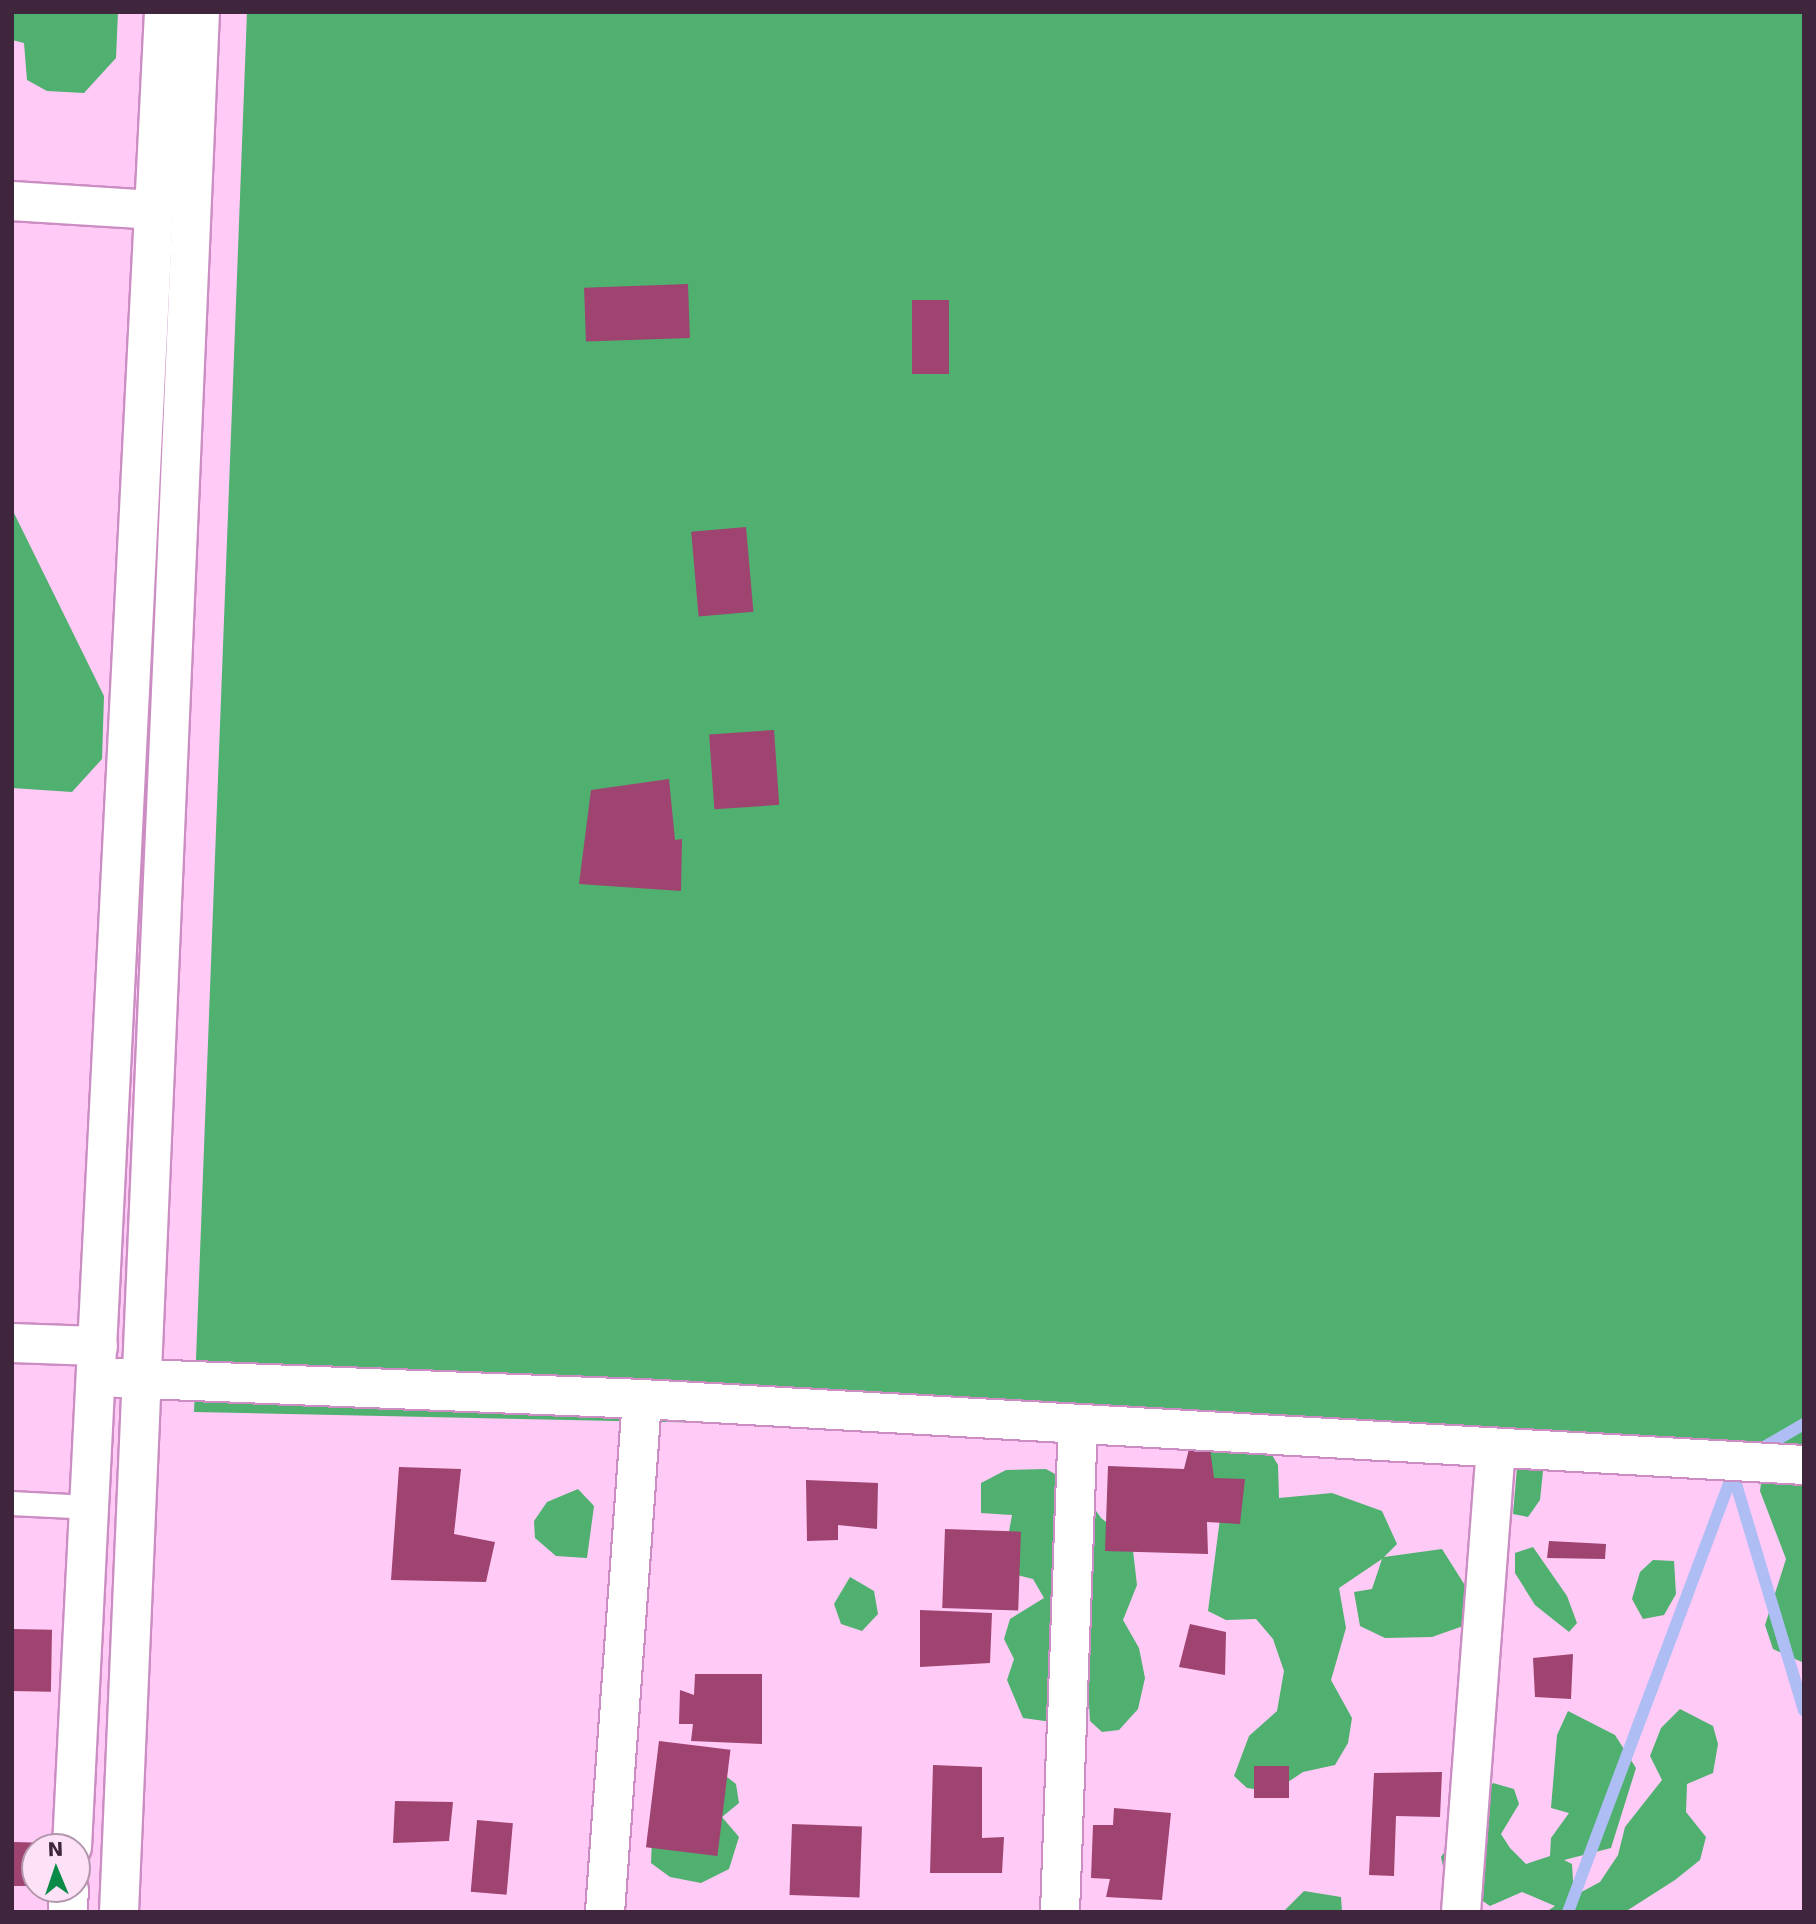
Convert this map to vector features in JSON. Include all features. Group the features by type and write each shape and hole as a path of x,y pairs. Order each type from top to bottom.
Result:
{"street":[{"path":"73,1833 92,1507 164,12"},
{"path":"119,1912 200,12"},
{"path":"12,201 155,211"},
{"path":"12,1343 98,1362 142,1379 642,1399 1078,1426 1804,1465"},
{"path":"605,1912 642,1399"},
{"path":"1060,1912 1078,1426"},
{"path":"1461,1912 1496,1448"}],"lane":[{"path":"12,1503 92,1507"}],"green space":[{"path":"12,12 118,12 116,58 84,93 47,91 27,80 24,43 12,40"},
{"path":"247,12 1804,12 1804,1663 1773,1649 1765,1625 1786,1559 1760,1491 1766,1446 1266,1445 1278,1465 1279,1498 1332,1493 1382,1511 1397,1544 1384,1557 1442,1549 1466,1587 1466,1625 1432,1637 1385,1638 1360,1626 1354,1592 1372,1589 1382,1559 1339,1588 1346,1628 1331,1680 1352,1718 1348,1743 1335,1765 1303,1772 1273,1792 1247,1788 1234,1776 1249,1736 1277,1711 1284,1671 1273,1639 1256,1619 1226,1620 1208,1611 1222,1503 1186,1465 1230,1434 194,1412"},
{"path":"12,509 104,696 102,759 72,792 12,788"},
{"path":"1544,1461 1540,1500 1528,1517 1513,1514 1517,1468"},
{"path":"1046,1469 1080,1488 1101,1518 1132,1542 1137,1585 1123,1620 1139,1648 1145,1678 1138,1709 1119,1730 1102,1732 1090,1721 1089,1704 1071,1705 1052,1722 1023,1718 1007,1680 1014,1659 1004,1639 1010,1619 1044,1598 1033,1579 1013,1574 1006,1548 1012,1515 981,1513 981,1483 1006,1470"},
{"path":"578,1489 594,1506 587,1558 556,1556 535,1538 534,1521 547,1502"},
{"path":"1533,1547 1567,1596 1577,1623 1569,1632 1535,1605 1515,1573 1515,1553"},
{"path":"1653,1560 1674,1561 1676,1594 1664,1615 1643,1619 1632,1599 1640,1572"},
{"path":"850,1577 874,1591 878,1614 862,1631 841,1624 834,1604"},
{"path":"1680,1709 1713,1726 1718,1744 1713,1773 1687,1784 1686,1812 1706,1837 1700,1860 1675,1880 1628,1910 1546,1912 1555,1906 1522,1892 1490,1906 1445,1875 1441,1857 1493,1783 1514,1789 1519,1804 1501,1834 1510,1848 1526,1864 1550,1856 1551,1838 1569,1813 1551,1808 1557,1735 1568,1711 1615,1735 1636,1768 1611,1848 1564,1860 1572,1864 1574,1896 1600,1882 1618,1855 1625,1827 1662,1780 1650,1756 1661,1728"},
{"path":"718,1770 736,1784 739,1803 722,1817 739,1837 729,1869 701,1883 670,1877 651,1863 652,1838 675,1805"},
{"path":"1304,1891 1341,1897 1342,1912 1283,1912"}],"building":[{"path":"688,284 690,338 586,342 584,288"},
{"path":"912,300 949,300 949,374 912,374"},
{"path":"746,527 753,612 699,616 691,532"},
{"path":"774,730 779,805 714,809 709,735"},
{"path":"669,779 675,840 682,839 681,891 579,884 591,790"},
{"path":"1189,1449 1210,1449 1214,1478 1245,1479 1240,1524 1207,1522 1208,1554 1105,1551 1108,1466 1184,1469"},
{"path":"399,1467 461,1469 454,1534 495,1542 486,1582 391,1580"},
{"path":"806,1480 878,1483 877,1529 838,1525 838,1540 807,1541"},
{"path":"945,1529 1021,1532 1018,1611 942,1608"},
{"path":"1549,1541 1606,1544 1605,1559 1547,1558"},
{"path":"920,1610 992,1613 990,1663 920,1667"},
{"path":"1190,1624 1226,1632 1225,1675 1179,1667"},
{"path":"12,1629 52,1630 51,1692 12,1691"},
{"path":"1573,1654 1571,1699 1535,1697 1533,1658"},
{"path":"695,1674 762,1674 762,1744 691,1741 693,1724 679,1724 680,1690 694,1695"},
{"path":"659,1741 730,1750 717,1856 646,1847"},
{"path":"933,1765 982,1767 982,1838 1004,1837 1002,1873 930,1873"},
{"path":"1254,1766 1289,1766 1289,1798 1254,1798"},
{"path":"1442,1772 1440,1817 1396,1816 1394,1876 1369,1875 1374,1773"},
{"path":"395,1801 453,1802 449,1841 393,1843"},
{"path":"1114,1808 1171,1813 1162,1900 1106,1897 1110,1879 1091,1878 1093,1825 1113,1825"},
{"path":"477,1820 513,1823 507,1895 471,1892"},
{"path":"792,1824 862,1826 859,1897 790,1895"},
{"path":"14,1842 21,1842 21,1886 12,1886"}],"waterway":[{"path":"1766,1446 1804,1424"},
{"path":"1733,1474 1804,1711"},
{"path":"1568,1912 1733,1474"}]}
